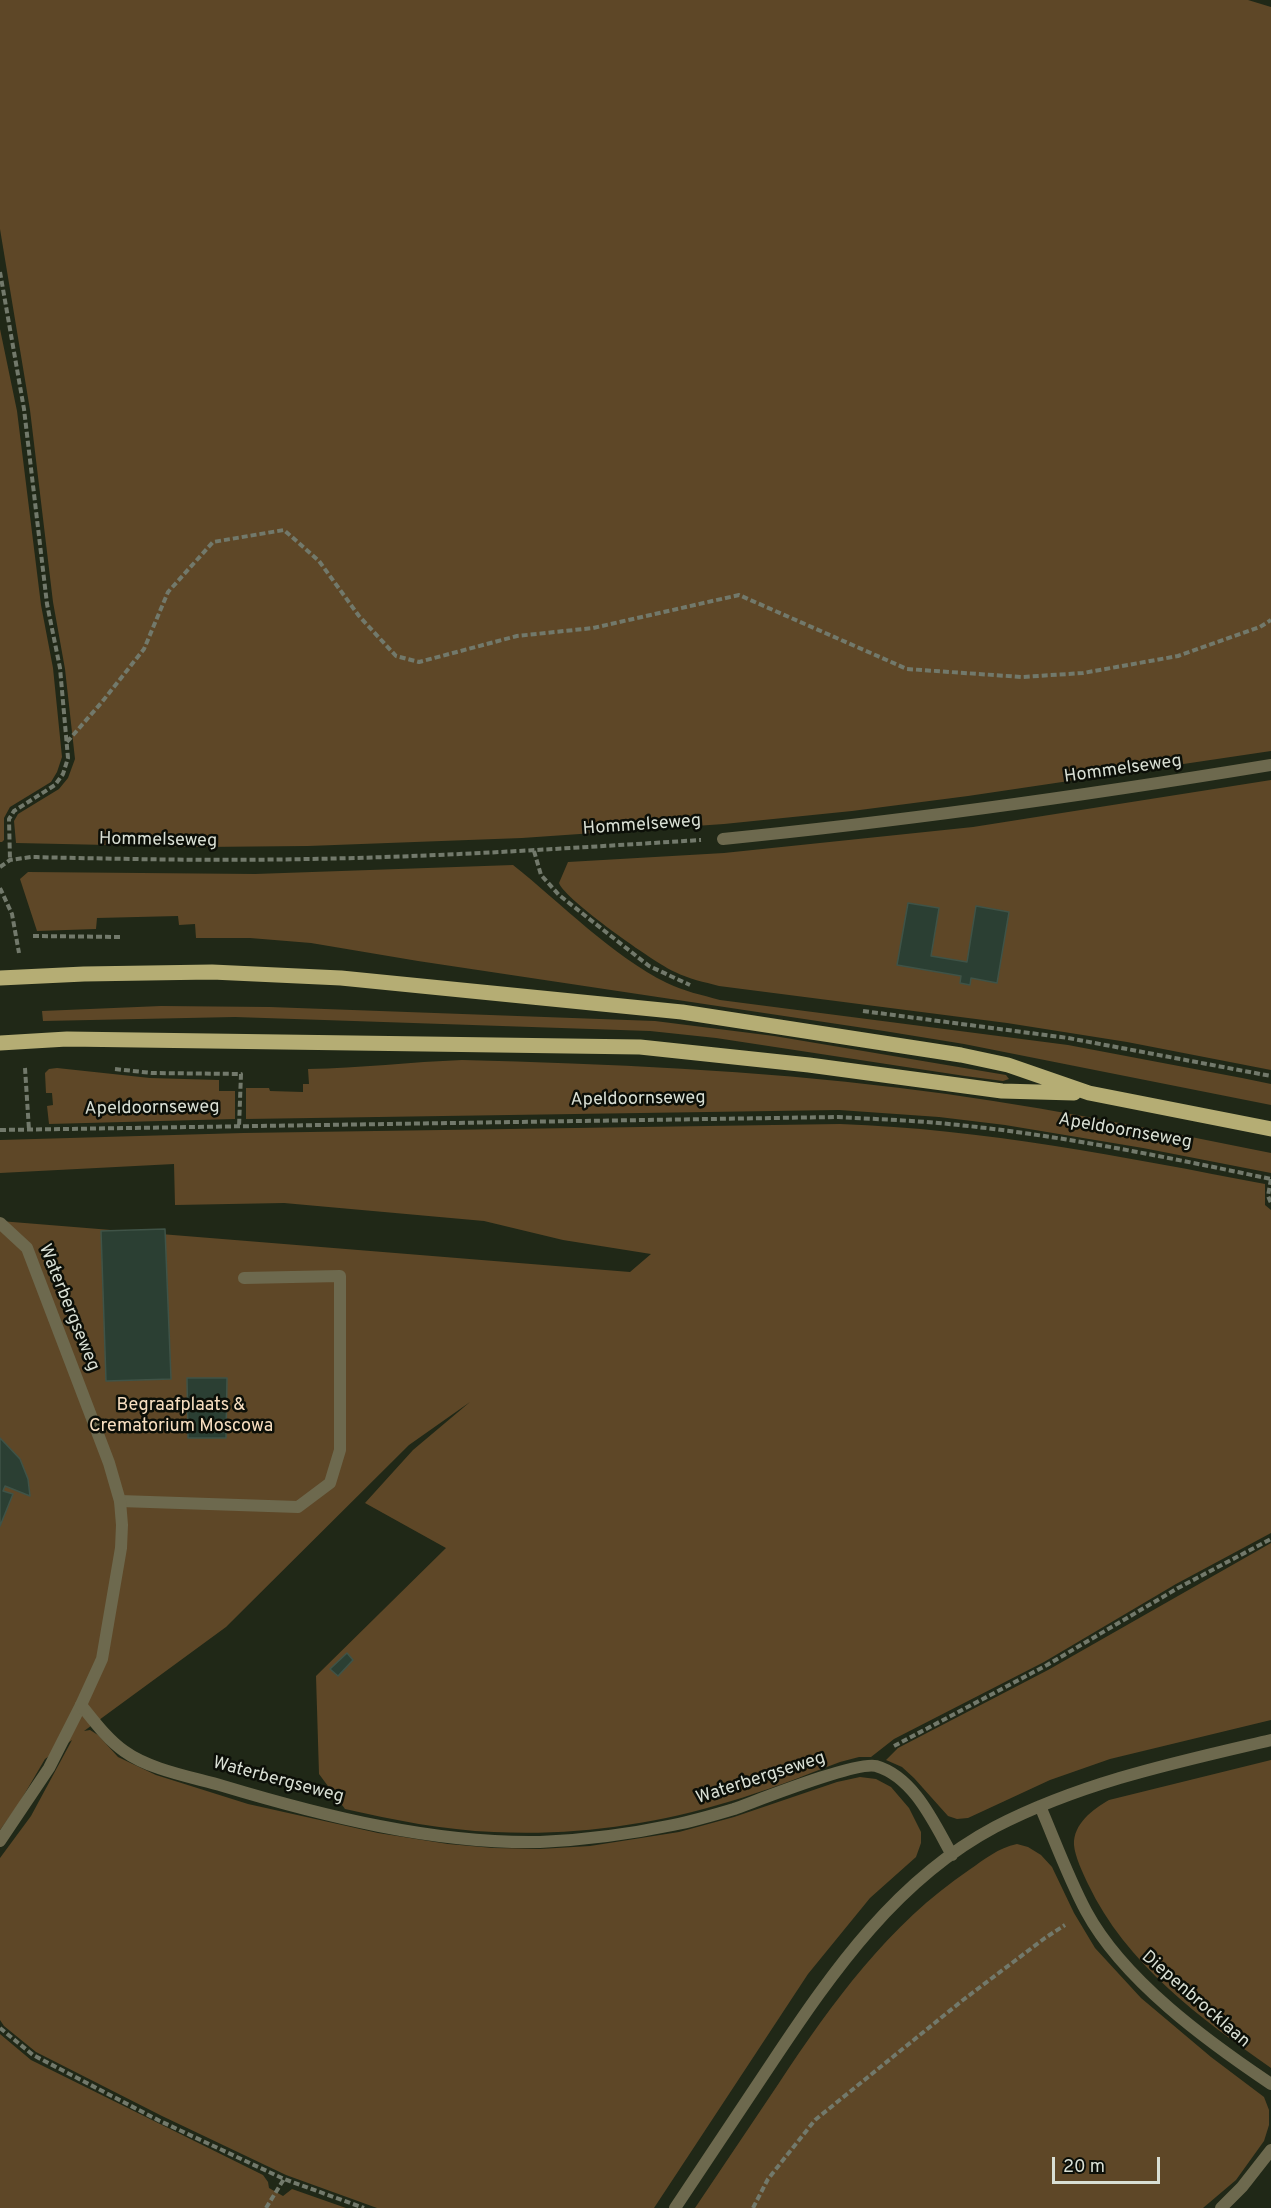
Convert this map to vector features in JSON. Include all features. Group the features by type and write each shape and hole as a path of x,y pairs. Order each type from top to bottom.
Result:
{"main road":[{"name":"Apeldoornseweg","path":"0,978 212,972 341,978 682,1012 961,1055 1008,1065 1089,1093 1271,1129"},
{"name":"Apeldoornseweg","path":"0,1043 67,1039 640,1047 809,1065 1002,1091 1089,1093"}],"street":[{"name":"Hommelseweg","path":"723,839 970,811 1271,765"},
{"name":"Waterbergseweg","path":"0,1222 27,1248 109,1463 120,1502 121,1548 102,1659 81,1705 97,1725 124,1751 160,1768 279,1803 331,1815 446,1836 494,1841 540,1842 588,1838 675,1825 732,1809 852,1768 874,1765"},
{"path":"120,1502 298,1507 330,1483 340,1450 340,1276 244,1278"},
{"path":"0,1841 49,1768 81,1705"},
{"path":"675,2208 824,1986 846,1957 883,1914 952,1855 993,1828 1040,1806 1121,1776 1271,1740"},
{"path":"874,1765 901,1779 924,1806 952,1855"},
{"name":"Diepenbrocklaan","path":"1040,1806 1086,1911 1115,1953 1150,1990 1218,2047 1271,2084"},
{"path":"1221,2208 1242,2187 1271,2150"}],"path":[{"path":"0,272 24,409 47,604 60,668 68,758 63,774 55,785 14,811 9,819 10,860 0,867"},
{"path":"67,742 144,649 168,592 213,542 284,530 319,561 359,616 396,656 419,662 517,636 593,628 739,595 907,669 1022,677 1083,673 1178,656 1260,627 1271,620"},
{"name":"Hommelseweg","path":"10,860 31,857 308,859 534,851 723,839"},
{"path":"534,851 541,875 559,895 649,966 692,986"},
{"path":"0,888 12,914 18,943 20,977"},
{"path":"33,936 122,937"},
{"path":"855,1009 1080,1040 1271,1076"},
{"path":"23,1041 29,1130"},
{"path":"109,1068 152,1073 241,1074 239,1126"},
{"name":"Apeldoornseweg","path":"0,1130 838,1117 938,1123 1003,1131 1130,1151 1271,1179"},
{"path":"1271,1179 1269,1196 1271,1203"},
{"path":"874,1765 896,1744 1047,1665 1178,1588 1271,1539"},
{"path":"753,2208 768,2179 814,2120 963,2000 1045,1938 1086,1911"},
{"path":"0,2028 33,2055 160,2121 284,2179 364,2208"},
{"path":"266,2208 284,2179"}],"green space":[{"path":"0,0 1248,0 1271,7 1271,751 968,796 724,824 522,838 308,846 200,847 16,843 14,821 18,814 59,789 68,778 75,759 30,410 0,229"},
{"path":"0,329 17,411 41,605 53,668 62,757 51,782 10,807 4,818 4,840 2,842 0,842"},
{"path":"1271,780 1271,1070 1127,1042 1007,1023 702,982 675,972 631,944 577,903 559,883 568,862 724,853 973,827"},
{"path":"513,865 626,959 667,983 686,991 720,1000 1068,1045 1242,1078 1271,1084 1271,1105 964,1044 884,1031 311,943 250,938 196,938 195,924 179,925 178,916 97,918 96,929 37,931 20,879 28,872 255,874"},
{"path":"161,1006 270,1007 655,1021 774,1036 1006,1075 1009,1079 1003,1081 965,1076 716,1038 650,1031 235,1017 43,1021 42,1011"},
{"path":"462,1060 736,1072 947,1094 1086,1117 1271,1153 1271,1173 1143,1148 1005,1125 939,1117 839,1110 246,1119 246,1088 303,1092 303,1084 309,1084 308,1069"},
{"path":"49,1069 150,1078 219,1080 219,1091 235,1091 235,1119 49,1124 47,1106 53,1105 52,1093 46,1093 45,1073"},
{"name":"Begraafplaats & Crematorium Moscowa","path":"840,1124 1001,1138 1107,1154 1265,1184 1265,1205 1271,1210 1271,1533 1176,1584 1044,1662 894,1739 871,1757 859,1757 840,1762 728,1802 642,1823 583,1830 523,1833 437,1827 345,1809 319,1774 316,1676 446,1548 365,1503 413,1450 470,1402 409,1445 226,1627 84,1731 90,1730 98,1735 118,1757 156,1775 248,1804 378,1833 448,1844 493,1848 540,1849 590,1846 679,1832 734,1817 837,1782 860,1777 876,1779 891,1787 909,1808 921,1832 921,1843 916,1857 870,1898 808,1974 654,2208 377,2208 286,2175 162,2116 36,2052 4,2026 0,2020 0,1858 31,1816 72,1740 45,1759 18,1805 0,1830 0,1221 630,1272 651,1254 563,1240 484,1221 284,1203 175,1205 174,1164 0,1173 0,1140 243,1133"},
{"path":"1271,1543 1271,1720 1110,1759 1050,1780 968,1818 957,1819 948,1816 902,1767 886,1760 898,1748 1048,1670"},
{"path":"1271,1760 1271,2068 1192,2009 1144,1964 1104,1913 1088,1884 1074,1845 1080,1824 1109,1800"},
{"path":"1017,1844 1028,1847 1041,1855 1052,1867 1074,1913 1095,1948 1141,1998 1211,2057 1264,2097 1269,2110 1269,2125 1264,2141 1236,2180 1203,2208 695,2208 799,2053 864,1967 913,1915 940,1891 992,1854"},
{"path":"0,2034 31,2060 263,2175 269,2188 283,2196 292,2189 346,2208 0,2208"}],"building":[{"path":"908,903 939,908 931,956 967,962 976,906 1009,912 997,983 971,978 970,985 960,983 961,976 897,965"},
{"path":"165,1229 171,1379 106,1381 101,1231"},
{"path":"187,1378 227,1378 226,1438 188,1438"},
{"path":"0,1438 20,1459 28,1479 30,1496 5,1486 3,1491 13,1494 0,1526"},
{"path":"347,1653 353,1660 338,1676 330,1669"}]}
